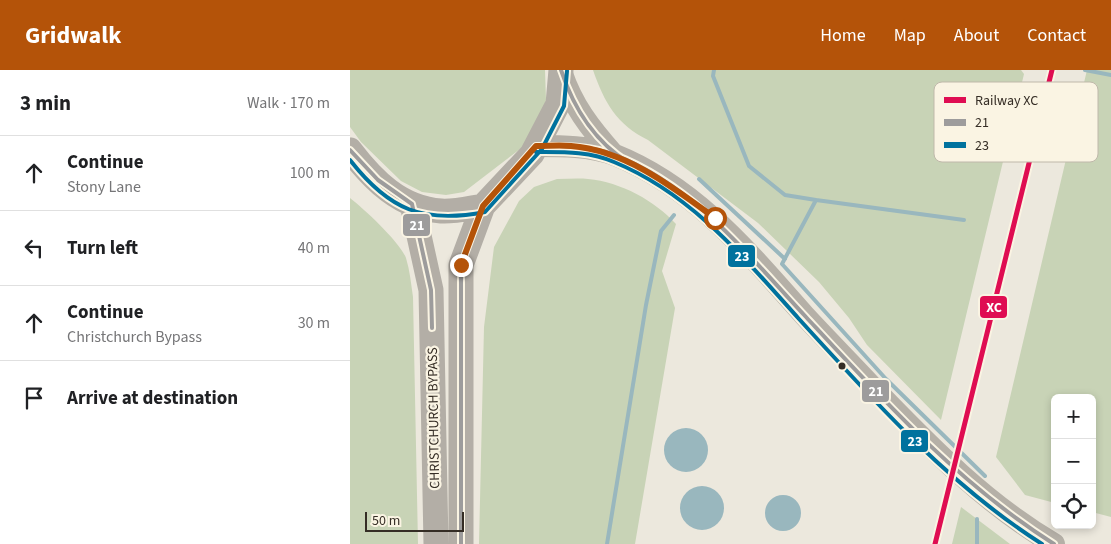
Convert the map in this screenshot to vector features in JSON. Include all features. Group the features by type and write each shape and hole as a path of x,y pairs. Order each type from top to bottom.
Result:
{"main road":[{"path":"354,158 389,192 412,204 441,211 483,206 536,146 558,104 561,70"},
{"path":"561,70 569,94 590,128 614,155"},
{"path":"536,146 572,146 614,155 670,186 715,218 936,453 1020,524 1054,544"},
{"name":"CHRISTCHURCH BYPASS","path":"412,204 431,290 436,544"},
{"name":"CHRISTCHURCH BYPASS","path":"461,544 461,265 483,206"}],"green space":[{"path":"350,70 545,70 546,100 539,126 528,143 464,192 446,195 422,192 401,181 361,142 350,127"},
{"path":"593,70 1021,70 1024,74 1022,82 934,82 934,162 1003,162 941,420 867,345 849,318 819,282 758,223 620,120 602,92"},
{"path":"1087,70 1111,70 1111,517 1096,513 1096,394 1051,394 1051,502 1025,495 996,457 1065,162 1098,162 1098,82 1084,82"},
{"path":"557,179 588,179 625,188 648,200 676,224 662,271 675,308 635,544 479,544 484,327 494,247 519,201 534,187"},
{"path":"350,198 397,243 406,258 408,268 413,297 418,544 350,544"},
{"path":"961,507 1010,544 952,544"}],"water":[{"path":"686,428 698,432 704,438 708,450 704,462 698,468 686,472 674,468 668,462 664,450 668,438 674,432"},
{"path":"702,486 714,490 720,496 724,508 720,520 714,526 702,530 690,526 684,520 680,508 684,496 690,490"},
{"path":"783,495 795,501 801,513 795,525 783,531 771,525 765,513 771,501"}],"waterway":[{"path":"714,70 713,76 749,166 785,195 816,200 782,264 886,379 985,476"},
{"path":"1085,70 1111,75"},
{"path":"699,179 785,259"},
{"path":"816,200 964,220"},
{"path":"607,544 646,305 661,231 674,215"},
{"path":"977,519 977,544"}],"rail line":[{"name":"XC","path":"1049,82 1052,70"},
{"name":"XC","path":"935,544 1029,162"}],"transit line":[{"name":"21","path":"561,70 572,98 587,123 605,145 629,163"},
{"name":"23","path":"350,160 379,191 394,202 409,209 425,214 443,216 485,212 542,149 564,106 567,71"},
{"name":"21","path":"461,544 461,265 483,206 536,146 596,149 615,155 644,168 696,204 742,247 863,379 923,439 986,495 1054,544"},
{"name":"21","path":"350,150 378,180 412,204 431,290 432,328"},
{"name":"23","path":"536,152 576,153 605,158 642,175 668,191 737,251 855,380 913,440 975,495 1008,521 1042,544"}],"route":[{"path":"461,265 483,206 532,154 536,146 572,146 614,155 679,192 715,218"}]}
